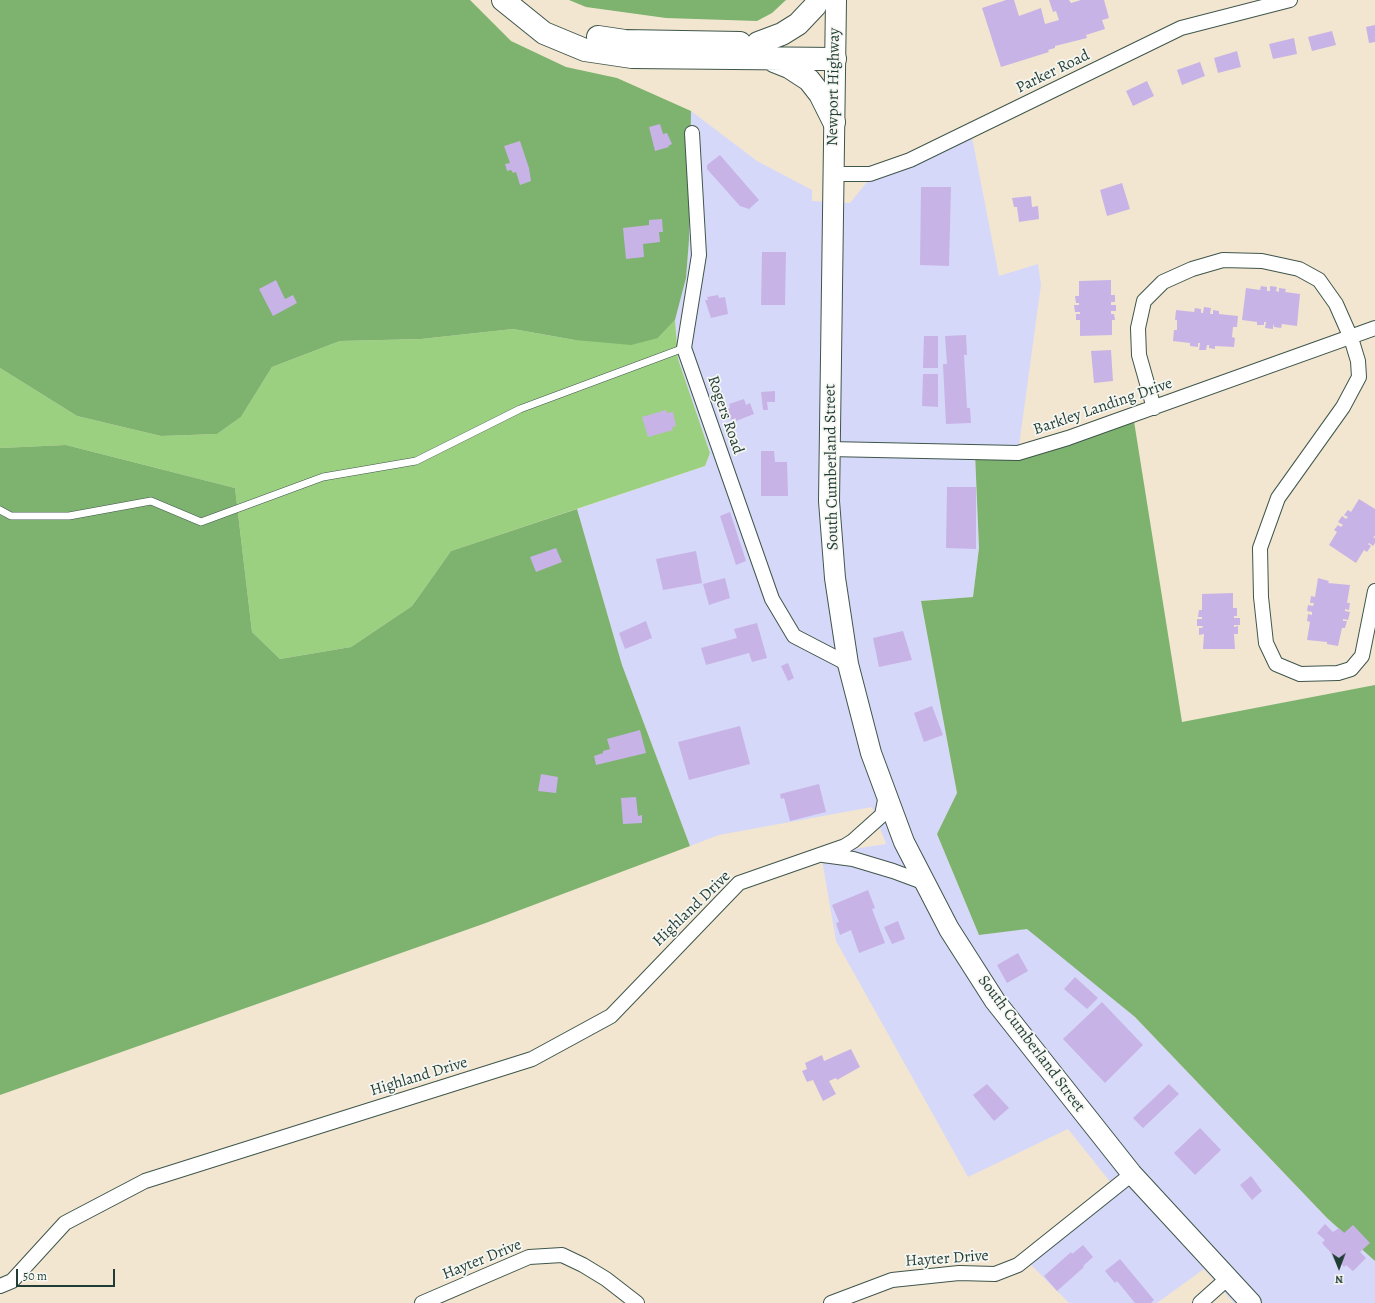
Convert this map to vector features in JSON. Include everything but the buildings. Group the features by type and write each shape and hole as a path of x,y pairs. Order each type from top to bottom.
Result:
{"highway":[{"path":"503,0 544,33 585,50 632,57 762,51 809,80 820,94 834,122"},
{"path":"526,0 550,19 586,35 625,41 762,51 835,52"},
{"path":"762,51 782,34 798,24 818,0"}],"main road":[{"name":"Newport Highway","path":"833,174 836,0"},
{"name":"South Cumberland Street","path":"833,174 829,449 831,537 848,664 871,753 886,795 904,842 949,929 995,1001 1132,1174 1251,1303"}],"street":[{"name":"Parker Road","path":"833,174 870,174 910,160 1181,28 1290,0"},
{"name":"Rogers Road","path":"692,133 699,255 684,348 772,599 794,636 848,664"},
{"path":"1154,408 1139,355 1138,328 1144,301 1163,282 1192,270 1223,260 1262,262 1299,269 1320,280 1336,304 1351,338 1358,361 1359,377 1343,407 1278,498 1260,548 1261,597 1266,643 1276,664 1300,674 1338,673 1351,669 1362,656 1375,591"},
{"name":"Barkley Landing Drive","path":"829,449 1018,453 1068,438 1154,408 1351,338 1375,328"},
{"name":"Highland Drive","path":"0,1286 12,1280 65,1224 145,1181 532,1060 611,1016 739,883 853,841 876,821 884,809 886,795"},
{"path":"821,854 853,859 893,871 920,881 927,886"},
{"name":"Hayter Drive","path":"831,1303 892,1280 959,1273 995,1274 1018,1265 1132,1174"},
{"name":"Hayter Drive","path":"422,1303 530,1258 562,1255 584,1265 606,1279 637,1303"},
{"path":"1200,1303 1228,1278"}],"lane":[{"path":"0,510 11,516 69,516 151,501 201,522 238,510 323,477 416,461 520,409 684,348"}],"shaded area":[{"path":"691,111 757,161 812,190 812,201 850,203 867,182 885,176 972,137 999,276 1038,264 1041,285 1018,453 975,453 979,548 973,597 921,601 957,793 937,834 979,935 1027,928 1135,1017 1327,1218 1375,1261 1375,1303 1234,1303 1204,1269 1157,1303 1069,1303 1031,1265 1115,1188 1068,1129 968,1177 836,941 821,854 886,844 872,807 719,835 690,846 622,665 577,509 705,466 710,453 678,359 675,320 686,278 689,240"}],"green space":[{"path":"0,0 470,0 511,41 566,67 617,78 691,111 689,240 686,278 675,320 658,338 631,345 575,340 513,329 421,339 340,341 272,367 241,417 217,434 161,436 77,416 0,368"},
{"path":"569,0 786,0 772,13 757,21 666,18 586,7"},
{"path":"675,320 678,359 710,453 705,466 451,551 412,606 351,647 280,659 252,632 235,488 66,445 0,448 0,368 77,416 161,436 217,434 241,417 272,367 340,341 421,339 513,329 575,340 658,338"},
{"path":"1133,415 1182,722 1375,685 1375,1261 1327,1218 1135,1017 1027,929 979,935 937,834 957,793 921,601 973,597 979,548 975,453 1018,453"},
{"path":"66,445 235,488 252,632 280,659 351,647 412,606 451,551 577,509 622,665 690,846 483,924 0,1095 0,448"}]}
